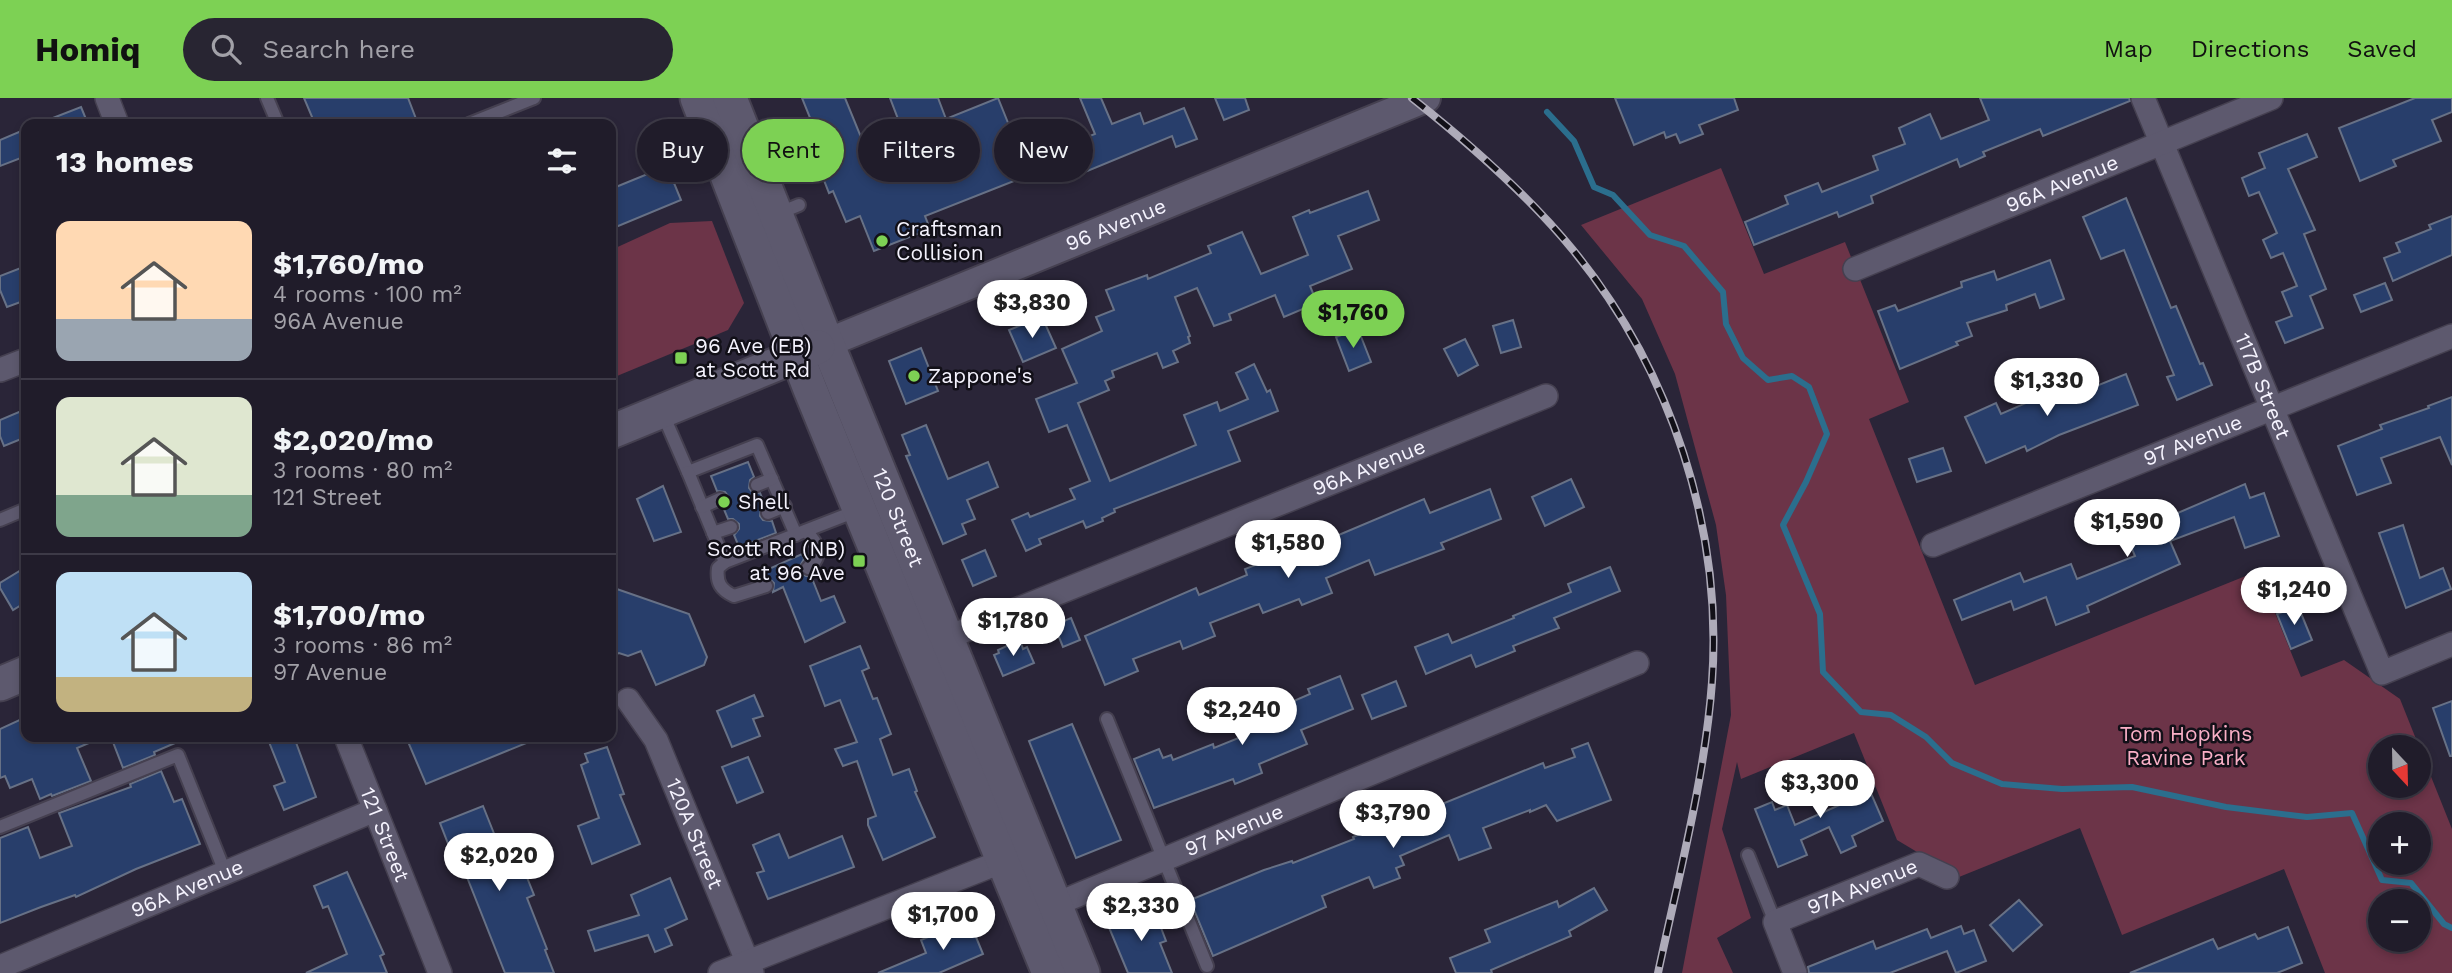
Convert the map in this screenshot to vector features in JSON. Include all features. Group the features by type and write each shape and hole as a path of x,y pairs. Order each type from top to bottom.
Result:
{"main road":[{"name":"120 Street","path":"697,98 812,349 933,644 1040,910 1049,973"},
{"name":"120 Street","path":"730,98 788,210 812,349 859,510 933,644 1003,861 1083,973"},
{"name":"96 Avenue","path":"616,430 812,349"},
{"path":"0,684 21,675"}],"street":[{"path":"107,98 115,119"},
{"name":"96 Avenue","path":"812,349 1426,98"},
{"name":"117B Street","path":"2143,98 2382,673 2452,644"},
{"name":"96A Avenue","path":"1855,269 2271,98"},
{"name":"97 Avenue","path":"1933,545 2452,336"},
{"path":"0,370 21,362"},
{"name":"96A Avenue","path":"933,644 1546,396"},
{"name":"97 Avenue","path":"1040,910 1637,663"},
{"name":"120A Street","path":"628,700 656,740 750,967"},
{"name":"121 Street","path":"348,742 440,973"},
{"name":"96A Avenue","path":"0,967 375,810"},
{"path":"720,973 750,967 1003,861"},
{"name":"97A Avenue","path":"1775,922 1919,864 1947,877"},
{"path":"1775,922 1796,973"}],"lane":[{"path":"267,98 276,119"},
{"path":"482,119 534,98"},
{"path":"662,412 725,562"},
{"path":"688,472 757,445 785,506 801,533 817,546 816,562 808,568"},
{"path":"757,485 772,479"},
{"path":"702,507 720,499"},
{"path":"768,513 785,506"},
{"path":"766,586 734,596 723,591 716,579 718,568 725,562 859,510"},
{"path":"0,520 21,511"},
{"path":"713,533 731,527"},
{"path":"1107,719 1207,966"},
{"path":"0,827 178,755 225,872"},
{"path":"1748,855 1775,922"}],"green space":[{"name":"Tom Hopkins Ravine Park","path":"1721,168 1764,274 1845,242 1909,402 1869,419 1975,685 2258,571 2301,677 2344,660 2400,699 2414,735 2368,735 2368,798 2431,798 2431,776 2452,829 2452,973 2325,973 2284,869 2122,935 2080,828 1959,877 1897,840 1854,733 1741,779 1737,762 1722,829 1751,918 1717,938 1733,973 1682,973 1731,715 1726,595 1716,525 1675,374 1642,299 1581,225"},
{"path":"712,221 744,303 728,330 617,376 616,248 670,223"}],"building":[{"path":"304,98 408,98 416,119 313,119"},
{"path":"802,98 845,98 858,130 858,182 980,182 980,119 946,119 998,98 1006,119 994,119 994,182 1011,182 925,216 930,229 874,251 860,216 846,222 833,191 829,193 825,182 844,182 844,119 811,119"},
{"path":"890,98 938,98 946,119 898,119"},
{"path":"1080,98 1101,98 1112,124 1140,113 1144,124 1184,108 1197,139 1176,147 1172,136 1093,169 1095,134 1093,119 1089,119"},
{"path":"1215,98 1245,98 1249,110 1224,120"},
{"path":"1615,98 1734,98 1738,110 1699,125 1703,134 1680,143 1676,134 1666,138 1664,132 1634,145"},
{"path":"1980,98 2129,98 2130,101 2043,136 2040,129 1983,152 1985,156 1960,167 1957,159 1871,196 1873,203 1839,217 1837,212 1754,245 1745,222 1788,204 1785,196 1818,183 1822,192 1878,170 1873,156 1905,144 1899,128 1930,114 1941,139 1989,120"},
{"path":"2415,98 2452,98 2452,112 2432,120 2441,141 2393,160 2396,166 2360,181 2339,128"},
{"path":"81,107 86,119 50,119"},
{"path":"21,131 21,158 0,166 0,140"},
{"path":"2307,134 2317,157 2288,169 2315,230 2304,234 2326,289 2310,296 2323,328 2285,343 2276,322 2292,316 2282,292 2297,286 2283,253 2271,258 2263,240 2277,233 2259,192 2249,196 2242,178 2265,168 2259,153"},
{"path":"637,178 637,182 674,182 681,200 616,227 616,187"},
{"path":"1368,191 1379,220 1338,236 1352,269 1310,286 1317,303 1284,317 1275,295 1229,314 1231,320 1214,326 1197,288 1175,297 1190,336 1190,343 1173,351 1178,362 1163,368 1157,353 1112,371 1114,377 1105,381 1109,390 1078,403 1110,481 1196,445 1184,415 1217,402 1220,411 1248,399 1236,373 1254,364 1267,392 1270,390 1278,411 1228,431 1240,461 1114,509 1115,512 1102,518 1103,521 1086,528 1083,521 1039,539 1041,544 1026,551 1012,520 1028,513 1030,517 1075,499 1070,489 1090,481 1067,425 1049,432 1036,399 1077,383 1062,349 1102,331 1096,317 1114,310 1106,290 1147,275 1148,279 1211,253 1208,246 1242,232 1261,274 1308,255 1293,217"},
{"path":"2126,198 2171,308 2176,306 2200,364 2203,363 2212,385 2177,400 2167,377 2174,375 2124,250 2101,259 2083,217"},
{"path":"2452,216 2452,255 2393,281 2384,258 2400,252 2396,243 2431,229 2429,225"},
{"path":"2050,260 2064,299 2040,308 2035,294 2006,305 2007,310 1967,323 1972,336 1956,342 1958,345 1900,369 1878,311 1895,305 1898,311 1962,287 1961,282 1994,271 1997,280"},
{"path":"21,268 21,302 7,307 0,290 0,276"},
{"path":"2385,283 2392,300 2361,312 2354,295"},
{"path":"1043,319 1056,348 1023,362 1009,330"},
{"path":"1513,320 1521,347 1501,353 1493,326"},
{"path":"1358,329 1371,362 1349,371 1336,337"},
{"path":"1465,339 1478,365 1458,376 1444,349"},
{"name":"Zappone's","path":"921,348 938,391 906,404 889,361"},
{"path":"2126,374 2138,405 2059,435 2027,451 2025,446 1986,463 1965,417 1996,403 2001,414 2042,396 2044,401 2077,387 2079,393"},
{"path":"2452,397 2452,465 2440,437 2381,458 2391,483 2357,495 2338,446 2382,429 2380,425"},
{"path":"21,411 21,439 4,446 0,436 0,420"},
{"path":"926,425 948,479 988,462 998,487 967,500 975,519 962,524 966,534 943,544 906,456 910,455 902,435"},
{"path":"1943,448 1951,471 1917,482 1909,459"},
{"path":"748,462 754,477 750,480 749,488 752,492 760,493 765,505 761,508 760,516 763,520 772,521 776,533 739,547 734,535 739,524 728,519 723,507 727,504 728,496 725,492 717,491 711,476"},
{"path":"1571,479 1584,507 1545,526 1532,497"},
{"path":"2245,484 2250,498 2264,493 2279,536 2245,548 2234,517 2170,541 2180,564 2087,606 2089,612 2056,625 2046,597 2014,610 2011,601 1962,620 1954,600 2020,573 2024,582 2071,564 2077,579 2135,556 2123,528 2140,521 2143,528"},
{"path":"663,486 681,532 654,541 637,499"},
{"path":"1490,489 1501,519 1441,543 1444,549 1375,575 1369,560 1326,578 1332,593 1302,605 1299,599 1263,613 1259,604 1210,623 1215,636 1183,649 1180,641 1133,659 1138,671 1105,685 1085,636 1196,588 1199,595 1247,575 1245,569 1276,557 1277,561 1424,499 1430,513"},
{"path":"2403,525 2420,578 2443,568 2451,589 2406,608 2379,533"},
{"path":"985,550 996,576 973,586 962,560"},
{"path":"802,554 804,559 800,566 801,573 811,576 821,601 834,596 845,622 805,642 783,587 773,592 774,583 769,578 763,578 762,572"},
{"path":"1610,567 1620,591 1554,618 1559,628 1513,646 1515,651 1476,667 1471,655 1426,674 1415,647 1448,634 1452,643 1514,618 1513,616 1571,592 1568,584"},
{"path":"21,570 21,605 13,610 0,588 0,583"},
{"path":"616,589 689,614 707,657 704,665 656,685 641,651 628,656 616,654"},
{"path":"2298,606 2312,640 2291,649 2277,614"},
{"path":"1071,618 1080,640 1063,647 1054,625"},
{"path":"1020,640 1023,649 1027,647 1034,663 1003,676 994,655 999,653 998,650"},
{"path":"860,646 869,668 862,671 873,699 877,698 891,734 880,739 893,775 909,769 917,791 915,792 935,837 883,860 868,825 868,819 876,816 857,761 843,766 835,749 857,742 840,700 825,706 810,666"},
{"path":"1340,676 1353,709 1301,730 1307,744 1259,764 1262,773 1235,784 1233,779 1154,808 1134,759 1159,749 1163,758 1171,755 1173,760 1213,744 1214,748 1246,735 1241,724 1310,694 1308,689"},
{"path":"1396,681 1406,706 1372,719 1362,695"},
{"path":"754,695 763,716 753,719 760,736 732,747 717,711"},
{"path":"2452,701 2452,756 2450,756 2433,708"},
{"path":"21,719 21,742 91,742 77,748 91,781 40,799 32,779 10,788 5,776 0,778 0,729"},
{"path":"1072,724 1121,840 1076,858 1029,741"},
{"path":"113,742 177,742 154,752 155,755 123,768"},
{"path":"269,742 296,742 316,797 284,810 274,786 285,782"},
{"path":"408,742 529,742 426,784"},
{"path":"1588,743 1611,800 1557,821 1546,805 1483,828 1491,848 1459,860 1449,835 1400,856 1404,865 1396,868 1400,878 1374,888 1369,877 1322,896 1326,907 1213,956 1190,900 1264,870 1292,861 1293,863 1354,839 1353,837 1423,806 1425,811 1543,763 1545,768 1575,757 1572,749"},
{"path":"607,747 624,794 620,795 640,844 592,864 578,826 599,818 581,765 588,762 585,754"},
{"path":"748,757 763,792 737,803 722,767"},
{"path":"1840,761 1861,795 1870,791 1883,821 1852,836 1856,846 1841,853 1829,827 1801,840 1807,855 1778,867 1755,809 1772,802 1775,810 1787,805 1795,825 1844,803 1824,771"},
{"path":"161,771 174,802 182,799 200,844 136,869 76,897 75,895 0,923 0,838 28,827 40,858 72,846 59,813 131,787 130,784"},
{"path":"483,806 507,866 520,860 534,895 527,898 554,973 505,973 461,862 456,864 440,823"},
{"path":"779,834 789,858 842,836 854,867 768,899 757,873 764,871 753,845"},
{"path":"347,872 384,954 380,956 387,973 306,973 347,954 328,906 323,908 314,886"},
{"path":"670,878 687,919 665,929 672,945 655,952 648,935 595,951 588,931 639,915 631,895"},
{"path":"1594,888 1607,910 1569,931 1571,936 1491,970 1492,973 1456,973 1450,958 1490,942 1485,930 1557,901 1559,907"},
{"path":"2019,900 2042,925 2013,951 1990,925"},
{"path":"1153,907 1166,941 1160,943 1172,973 1128,973 1108,925"},
{"path":"969,920 983,954 939,973 878,973 926,953 921,940"},
{"path":"1961,926 1964,934 1974,930 1986,961 1956,973 1947,951 1890,973 1809,973 1808,967 1873,941 1876,949 1927,929 1931,938"},
{"path":"2288,927 2302,963 2277,973 2130,973 2213,939 2218,949 2255,934 2258,939"}],"waterway":[{"path":"1547,112 1574,141 1594,187 1613,195 1650,235 1684,246 1723,292 1726,324 1743,358 1768,380 1792,376 1809,387 1827,434 1783,525 1820,614 1823,672 1861,712 1891,715 1926,737 1952,763 2002,784 2062,789 2132,787 2226,807 2307,817 2352,813 2382,880 2411,883 2444,924 2452,928"}],"railway":[{"path":"1412,98 1497,170 1537,209 1573,250 1608,297 1638,346 1663,399 1683,453 1699,509 1709,566 1713,624 1712,682 1697,791 1658,973"}],"place":[{"name":"Craftsman Collision","path":"882,241"},
{"name":"96 Ave (EB) at Scott Rd","path":"681,358"},
{"name":"Zappone's","path":"914,376"},
{"name":"Shell","path":"724,502"},
{"name":"Scott Rd (NB) at 96 Ave","path":"859,561"}]}
